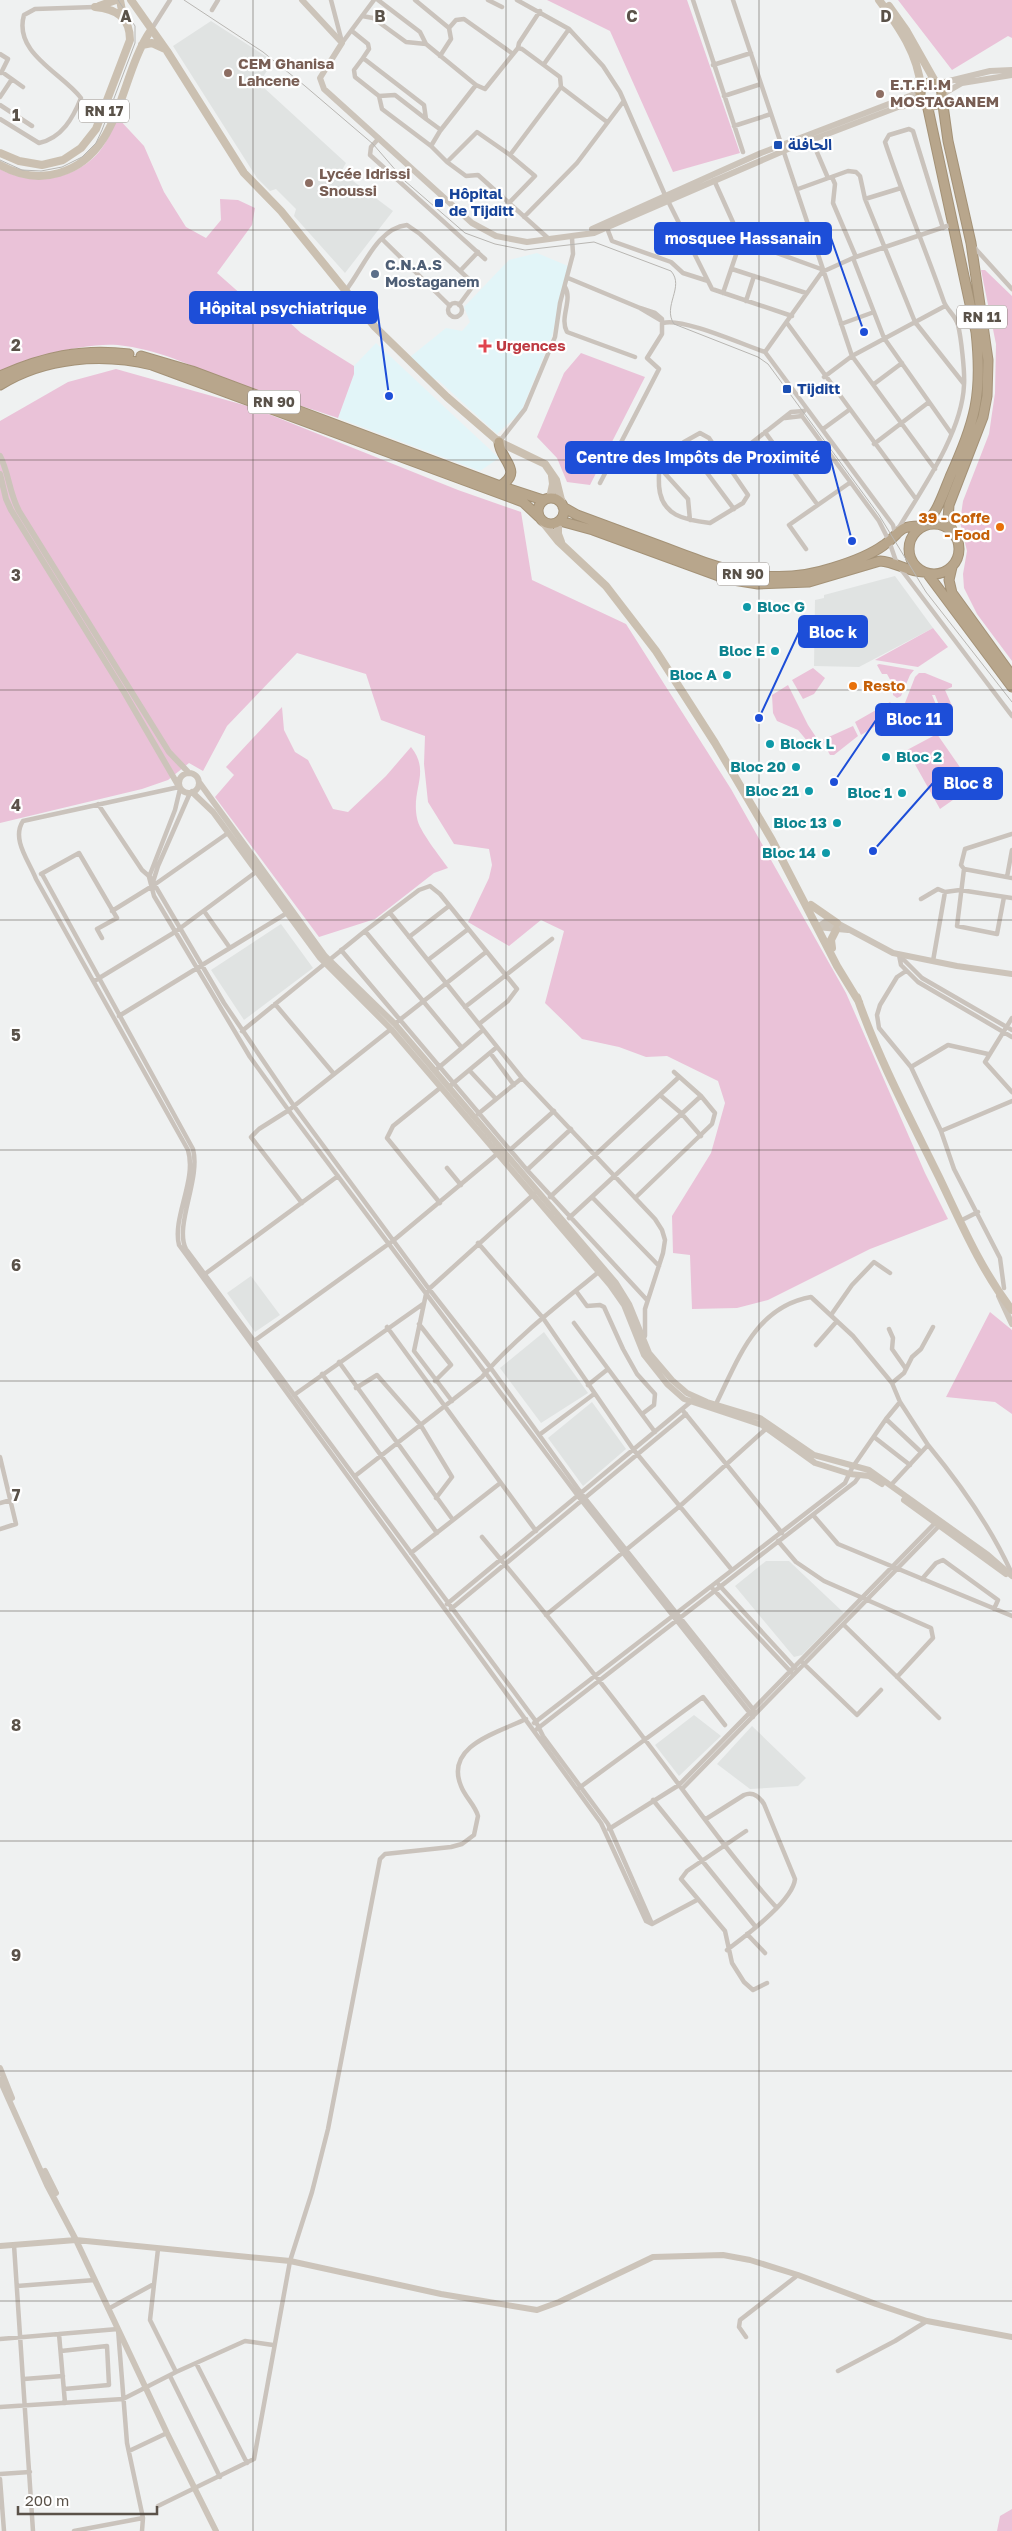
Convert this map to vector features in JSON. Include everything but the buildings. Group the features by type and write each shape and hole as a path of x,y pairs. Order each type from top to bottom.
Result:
{"highway":[{"path":"928,83 936,84 942,96 934,105 926,104 921,90 928,83"},
{"name":"RN 11","path":"942,96 948,141 971,243 986,341 987,396 980,427 951,495 948,513 953,532"},
{"name":"RN 11","path":"924,525 939,506 966,441 974,420 979,384 976,332 926,104"},
{"name":"RN 90","path":"0,376 46,359 88,351 112,352 160,360 500,486 547,499"},
{"name":"RN 90","path":"0,385 50,364 81,359 132,360 160,368 523,502 540,519"},
{"path":"499,442 499,448 510,467 509,479 500,486"},
{"path":"547,499 557,499 563,505 564,515 559,522 550,525 540,519 537,510 547,499"},
{"name":"RN 90","path":"563,505 578,514 721,569 771,577 796,577 820,572 861,557 889,541 906,523 924,525"},
{"name":"RN 90","path":"559,522 593,530 727,578 758,584 774,585 809,582 880,561 896,564 910,575 925,573"},
{"path":"1012,676 952,593 949,580 959,553 959,545 953,532 940,524 924,525 911,538 909,553 917,568 925,573 1012,687"},
{"path":"925,573 941,573 953,566"}],"main road":[{"path":"95,7 116,0"},
{"path":"120,0 123,16"},
{"path":"126,0 167,50 244,173 278,208 397,349 447,397 499,442 537,459 551,471 559,488 563,505"},
{"path":"131,0 151,30"},
{"path":"879,0 898,26 918,67 921,90"},
{"path":"885,0 906,30 936,84"},
{"path":"95,7 114,11 123,16"},
{"name":"RN 17","path":"0,153 27,164 48,164 70,156 87,143 100,121 129,47 129,29 123,16"},
{"name":"RN 17","path":"0,165 19,173 47,176 70,169 96,150 106,134 142,45 151,30"},
{"path":"142,45 152,43 167,50"},
{"path":"547,499 553,484 551,471"},
{"path":"540,519 563,546 606,586 650,644 715,743 811,905 820,927 859,1002"},
{"path":"559,522 558,534 563,546"},
{"path":"772,840 832,948 859,1002 892,1081 960,1221 1012,1310"},
{"path":"811,905 836,926 831,940 832,948"}],"street":[{"path":"151,30 170,0"},
{"path":"212,10 218,0"},
{"path":"302,0 342,43"},
{"path":"331,0 342,43"},
{"path":"540,11 519,42 518,48 488,88 482,88 426,44 420,32 376,0 342,43 322,73 320,82 324,89 472,223 496,236 519,242 536,243 575,237 607,228 667,198 714,180 782,148 898,107 926,104"},
{"path":"488,0 502,7"},
{"path":"516,0 569,28 603,66 620,92 667,198 712,289 792,316"},
{"path":"693,0 743,152"},
{"path":"733,0 852,356 935,469"},
{"path":"419,1 449,28 452,40 440,56"},
{"path":"0,119 40,143 50,141 61,133 81,98 74,89 38,60 30,47 21,24 24,15 35,9 95,7"},
{"path":"362,16 373,18 406,42 426,44"},
{"path":"449,28 456,20 464,19 513,54"},
{"path":"544,64 569,28"},
{"path":"352,31 368,44 369,49 354,70 355,77 379,96 382,109 431,146 447,162 466,176 478,175 551,240"},
{"path":"413,43 420,32"},
{"path":"510,155 561,87 560,77 544,64 518,48"},
{"path":"713,65 751,52"},
{"path":"0,54 8,59 1,73 23,87"},
{"path":"363,58 424,105 426,119"},
{"path":"936,84 990,72 1012,70"},
{"path":"942,96 962,83 1012,75"},
{"path":"0,98 12,79"},
{"path":"724,96 761,84"},
{"path":"431,146 476,85"},
{"path":"561,87 607,122"},
{"path":"575,237 921,90"},
{"path":"379,96 395,95 441,130"},
{"path":"524,217 577,163 623,102"},
{"path":"0,105 32,126"},
{"path":"734,126 771,114"},
{"path":"906,523 916,499 935,469 951,434 964,385 958,323 946,306 921,235 901,188 885,142 889,135 909,129 914,134 943,228"},
{"path":"447,162 477,132 510,155 535,176 509,203"},
{"path":"379,138 371,147 370,155 485,259"},
{"path":"816,150 830,177 836,184 833,203 884,338 951,434"},
{"path":"798,190 848,171 856,172 860,176 865,200 915,322 964,385"},
{"path":"714,180 741,240 723,293"},
{"path":"865,200 901,188"},
{"path":"759,242 808,224"},
{"path":"765,352 792,316 822,270 953,224"},
{"path":"346,290 382,239 395,227 407,226 461,270 473,284 459,304 450,306"},
{"path":"607,228 612,241 671,262 683,273 708,281"},
{"path":"536,243 538,230"},
{"path":"499,442 525,409 555,337 575,237"},
{"path":"382,239 450,306 450,314 455,317 462,312 459,304"},
{"path":"741,240 822,270"},
{"path":"971,243 1012,289"},
{"path":"461,270 478,252"},
{"path":"975,270 987,261"},
{"path":"732,269 806,293"},
{"path":"746,301 754,276"},
{"path":"568,278 640,308 662,322 692,326 765,352 893,525 895,533"},
{"path":"565,286 568,294 564,327 567,332 635,358"},
{"path":"824,377 852,356 946,306"},
{"path":"841,324 874,312"},
{"path":"600,483 659,369 647,358 662,334 662,322"},
{"path":"787,323 824,377 916,499"},
{"path":"874,384 902,363"},
{"path":"874,444 903,424 929,402"},
{"path":"802,414 807,409"},
{"path":"823,429 849,410"},
{"path":"726,463 791,412 802,414 879,521 889,541 896,564"},
{"path":"765,432 817,504"},
{"path":"700,433 706,434 748,495 734,509 713,522 690,520 676,516 660,498 660,468 664,459 684,442 700,433"},
{"path":"684,442 734,509"},
{"path":"0,456 4,464 10,493 19,511 169,752 189,773 197,777 327,962"},
{"path":"660,468 688,499 690,520"},
{"path":"0,474 6,499 12,510 124,692 179,787 191,793 206,805 287,914 327,962 370,997 436,1069 446,1088 629,1304 647,1347 655,1361 672,1380 693,1400 716,1404 760,1418 815,1463 876,1480 1012,1576"},
{"path":"806,549 788,526 848,484"},
{"path":"910,575 1012,716"},
{"path":"189,773 181,776 175,810 151,877 152,886 250,1057 485,1373 753,1713"},
{"path":"151,877 191,793 197,788 199,782"},
{"path":"179,787 23,821 18,832 19,840 36,879 119,1016 193,1149 195,1170 182,1240 186,1249 355,1476 531,1726 581,1787 608,1830 646,1921 652,1924 697,1900"},
{"path":"98,804 142,870 151,877"},
{"path":"112,911 152,886 228,833"},
{"path":"1004,897 997,934 957,926 964,869 961,865 965,848 1012,834"},
{"path":"964,869 1009,877 1012,850"},
{"path":"36,879 79,854 117,918 97,929 102,938"},
{"path":"96,980 178,930 256,872"},
{"path":"42,874 96,980 188,1150 190,1169 178,1230 179,1245 290,1398 408,1552"},
{"path":"242,1031 365,931 419,890 430,886 449,906 517,989 516,994 479,1024"},
{"path":"921,899 938,889 945,892 960,890 1012,898"},
{"path":"933,961 945,892"},
{"path":"409,937 449,906"},
{"path":"204,911 230,948"},
{"path":"390,913 522,1078 554,1110 662,1230 665,1240 659,1266 647,1300 644,1318 647,1347"},
{"path":"119,1016 287,914"},
{"path":"820,927 836,926 848,930 883,949 899,955 1012,974"},
{"path":"428,960 467,930"},
{"path":"365,931 462,1048"},
{"path":"465,1007 552,939"},
{"path":"341,950 395,1024 497,1154 535,1193 548,1199 570,1218 647,1300"},
{"path":"302,1203 251,1137 259,1129 289,1110 446,982 486,952"},
{"path":"899,955 901,964 918,982 1005,1030 1012,1030"},
{"path":"899,955 922,978 1005,1030 1012,1037"},
{"path":"199,966 294,1106 429,1289 490,1366 581,1496"},
{"path":"906,971 898,977 880,1005 877,1022 879,1028 911,1067 941,1131 954,1169 978,1212 1000,1258 1000,1289 1012,1324"},
{"path":"274,1004 334,1074"},
{"path":"1012,1018 988,1054 985,1065 1012,1092"},
{"path":"436,1069 483,1030"},
{"path":"911,1067 948,1045 988,1054"},
{"path":"440,1203 387,1138 393,1126 470,1071 497,1047"},
{"path":"491,1054 514,1085"},
{"path":"470,1071 496,1099"},
{"path":"635,1198 712,1124 715,1113 674,1072"},
{"path":"548,1199 680,1077"},
{"path":"478,1114 522,1078"},
{"path":"446,1088 478,1114 527,1170 564,1223 601,1270 624,1305 639,1345 651,1365 678,1394 769,1426 814,1455 863,1467 891,1485 939,1523"},
{"path":"660,1095 681,1114 700,1136"},
{"path":"564,1223 700,1096"},
{"path":"941,1131 1012,1101"},
{"path":"510,1150 554,1110"},
{"path":"527,1170 571,1129"},
{"path":"254,1340 388,1242 394,1240 497,1154"},
{"path":"447,1168 461,1185"},
{"path":"205,1274 338,1176"},
{"path":"452,1401 414,1352 426,1294 478,1243 535,1193"},
{"path":"592,1198 659,1266"},
{"path":"960,1221 978,1212"},
{"path":"478,1243 543,1318 633,1449 732,1570"},
{"path":"831,1315 852,1285 874,1262 890,1273"},
{"path":"355,1476 396,1442 452,1401 485,1373 490,1366 543,1318 601,1270"},
{"path":"576,1291 587,1306 600,1305 606,1309 623,1349 637,1374 655,1394 654,1405 642,1414"},
{"path":"716,1404 741,1352 770,1316 789,1302 810,1297 837,1321 892,1383 900,1402 928,1445 955,1477 998,1543 1012,1576"},
{"path":"290,1398 386,1328 423,1304"},
{"path":"816,1345 837,1321"},
{"path":"574,1323 655,1432"},
{"path":"419,1324 451,1364 449,1369 435,1380"},
{"path":"892,1383 906,1369 932,1327"},
{"path":"386,1328 499,1484 536,1531"},
{"path":"889,1329 893,1338 892,1349 906,1369"},
{"path":"339,1362 453,1520"},
{"path":"588,1384 608,1369"},
{"path":"322,1374 437,1532"},
{"path":"356,1388 377,1375 420,1424 452,1477 436,1498"},
{"path":"539,1435 594,1394"},
{"path":"446,1604 503,1562 633,1449 693,1400"},
{"path":"531,1726 845,1483 854,1465 886,1418 900,1402"},
{"path":"682,1409 786,1537"},
{"path":"450,1610 536,1531 638,1454 686,1414"},
{"path":"886,1418 921,1452"},
{"path":"546,1615 680,1506 769,1426"},
{"path":"874,1437 910,1465"},
{"path":"891,1485 928,1445"},
{"path":"0,1457 16,1524 0,1529"},
{"path":"536,1730 720,1587 780,1543 855,1482 863,1467"},
{"path":"0,1485 6,1483"},
{"path":"408,1552 499,1484"},
{"path":"0,1503 11,1500"},
{"path":"813,1515 838,1544 1012,1616"},
{"path":"608,1830 653,1800 681,1787 862,1598 939,1523"},
{"path":"482,1537 596,1676 723,1845 776,1907"},
{"path":"774,1537 796,1562 808,1570 862,1598 930,1628 933,1638 926,1649 897,1677"},
{"path":"922,1579 936,1563 943,1560 998,1600 994,1609"},
{"path":"802,1662 844,1625 895,1567"},
{"path":"716,1582 796,1669"},
{"path":"711,1586 792,1673"},
{"path":"450,1610 536,1722 536,1730 576,1791 608,1830"},
{"path":"844,1625 939,1718"},
{"path":"802,1662 857,1715 881,1690"},
{"path":"576,1791 703,1697 725,1725"},
{"path":"158,2506 254,2459 273,2345 290,2261 312,2192 328,2128 380,1860 385,1854 451,1847 468,1841 477,1829 478,1816 461,1786 458,1775 463,1755 476,1742 526,1719"},
{"path":"706,1820 748,1793 761,1799 795,1879 791,1891 776,1907 728,1950"},
{"path":"653,1800 755,1926"},
{"path":"746,1831 723,1845 683,1875 681,1879 724,1931 732,1964 750,1989 755,1990 767,1982"},
{"path":"747,1934 765,1953"},
{"path":"0,2068 30,2138 72,2224 76,2240"},
{"path":"0,2080 47,2186 76,2240 167,2433 216,2531"},
{"path":"0,2246 76,2240 290,2261 441,2294 538,2310 547,2308 638,2263 662,2255 723,2255 750,2260 798,2275 927,2321 1012,2337"},
{"path":"14,2245 22,2336 33,2531"},
{"path":"158,2248 150,2320 176,2372"},
{"path":"746,2337 739,2327 740,2320 798,2275"},
{"path":"17,2286 95,2280"},
{"path":"108,2309 154,2284"},
{"path":"838,2371 895,2342 927,2321"},
{"path":"0,2339 118,2329"},
{"path":"118,2329 129,2451 143,2518 142,2531"},
{"path":"59,2334 65,2403"},
{"path":"0,2408 123,2400 176,2372 245,2341 273,2345"},
{"path":"61,2351 107,2346 110,2385 64,2389"},
{"path":"196,2363 246,2463"},
{"path":"24,2379 63,2376"},
{"path":"170,2376 220,2477"},
{"path":"129,2451 167,2433"},
{"path":"0,2474 30,2472"},
{"path":"0,2479 4,2531"},
{"path":"74,2531 100,2529 143,2518"}],"shaded area":[{"path":"547,0 687,0 740,153 673,172 610,31"},
{"path":"898,0 1012,0 1012,38 1008,36 952,70"},
{"name":"Lycée Idrissi Snoussi","path":"211,21 273,61 258,85 261,88 262,86 346,163 341,172 393,211 345,273 294,216 296,209 276,189 270,191 257,178 173,46"},
{"path":"117,117 144,146 164,192 186,227 206,238 221,220 220,199 238,200 255,208 252,225 217,273 251,303 264,299 301,333 354,366 354,374 338,418 257,391 166,356 125,346 96,345 62,351 13,366 0,372 0,169 12,175 39,179 52,178 78,169 89,162 102,148 110,135"},
{"name":"Urgences","path":"537,253 568,266 567,273 552,336 521,412 497,434 438,380 432,379 410,357 446,328 462,331 470,322 464,307 509,260"},
{"path":"981,270 985,270 1012,296 1012,661 977,614 964,588 963,574 967,551 960,522 963,501 989,434 995,393 996,344"},
{"path":"376,343 499,458 480,471 338,418 354,374 354,366"},
{"path":"581,353 645,377 590,485 567,482 557,458 537,437 564,373"},
{"path":"116,369 251,407 458,490 521,512 532,580 626,624 731,789 846,993 925,1173 948,1219 870,1249 768,1300 737,1308 692,1309 690,1255 673,1253 672,1216 711,1153 725,1103 718,1081 667,1056 646,1057 619,1047 582,1039 545,1003 564,931 541,920 509,946 468,922 489,878 492,865 489,849 454,844 428,802 424,764 425,736 381,720 366,674 297,653 227,726 203,771 189,763 168,780 142,789 0,823 0,421 68,382"},
{"path":"895,576 933,628 859,667 814,666 815,600 824,598 824,595"},
{"path":"933,628 948,647 918,667 875,660"},
{"path":"877,665 914,670 901,696 897,698 893,695 893,685 887,674 882,674"},
{"path":"813,668 825,678 814,694 803,699 792,680"},
{"path":"919,673 925,673 952,684 952,687 945,690 953,708 942,713 935,695 932,695 940,714 926,720 920,709 900,716 915,677"},
{"path":"788,685 808,725 824,749 822,751 813,748 798,730 777,721 773,713 772,695"},
{"path":"890,702 892,704 899,704 895,714 861,735 855,722"},
{"path":"282,707 284,730 295,752 308,760 333,809 348,812 386,776 411,747 420,765 416,798 417,818 426,836 448,868 434,873 375,919 319,937 215,797 234,775 226,767"},
{"path":"853,726 858,736 834,755 830,755 822,740"},
{"path":"937,734 973,786 940,809 907,750"},
{"path":"281,924 313,968 244,1020 211,970"},
{"path":"251,1276 280,1315 255,1332 227,1293"},
{"path":"990,1312 1012,1330 1012,1414 995,1402 946,1397"},
{"path":"544,1332 588,1393 541,1423 500,1368"},
{"path":"592,1402 626,1449 583,1486 548,1438"},
{"path":"766,1561 789,1561 844,1613 802,1655 794,1657 735,1586"},
{"path":"694,1715 721,1736 679,1776 655,1745"},
{"path":"752,1726 806,1778 798,1786 750,1789 717,1764"},
{"path":"1012,2509 1012,2531 997,2531 1000,2516"}],"tram line":[{"path":"0,160 22,170 41,171 62,167 82,157 96,143 135,43 135,26 118,0"},
{"path":"184,0 263,52 305,86 373,144 405,181 465,233 495,244 525,250 594,242 671,271 675,277 676,284 670,310 674,324 758,357 768,364 879,515 926,592 1012,702"}],"place":[{"name":"CEM Ghanisa Lahcene","path":"228,73"},
{"name":"E.T.F.I.M MOSTAGANEM","path":"880,94"},
{"name":"الحافلة","path":"778,145"},
{"name":"Lycée Idrissi Snoussi","path":"309,183"},
{"name":"Hôpital de Tijditt","path":"439,203"},
{"name":"C.N.A.S Mostaganem","path":"375,274"},
{"name":"mosquee Hassanain","path":"864,332"},
{"name":"Urgences","path":"485,346"},
{"name":"Tijditt","path":"787,389"},
{"name":"Hôpital psychiatrique","path":"389,396"},
{"name":"39 - Coffe - Food","path":"1000,527"},
{"name":"Centre des Impôts de Proximité","path":"852,541"},
{"name":"Bloc G","path":"747,607"},
{"name":"Bloc E","path":"775,651"},
{"name":"Bloc A","path":"727,675"},
{"name":"Resto","path":"853,686"},
{"name":"Bloc k","path":"759,718"},
{"name":"Block L","path":"770,744"},
{"name":"Bloc 2","path":"886,757"},
{"name":"Bloc 20","path":"796,767"},
{"name":"Bloc 11","path":"834,782"},
{"name":"Bloc 21","path":"809,791"},
{"name":"Bloc 1","path":"902,793"},
{"name":"Bloc 13","path":"837,823"},
{"name":"Bloc 8","path":"873,851"},
{"name":"Bloc 14","path":"826,853"}]}
